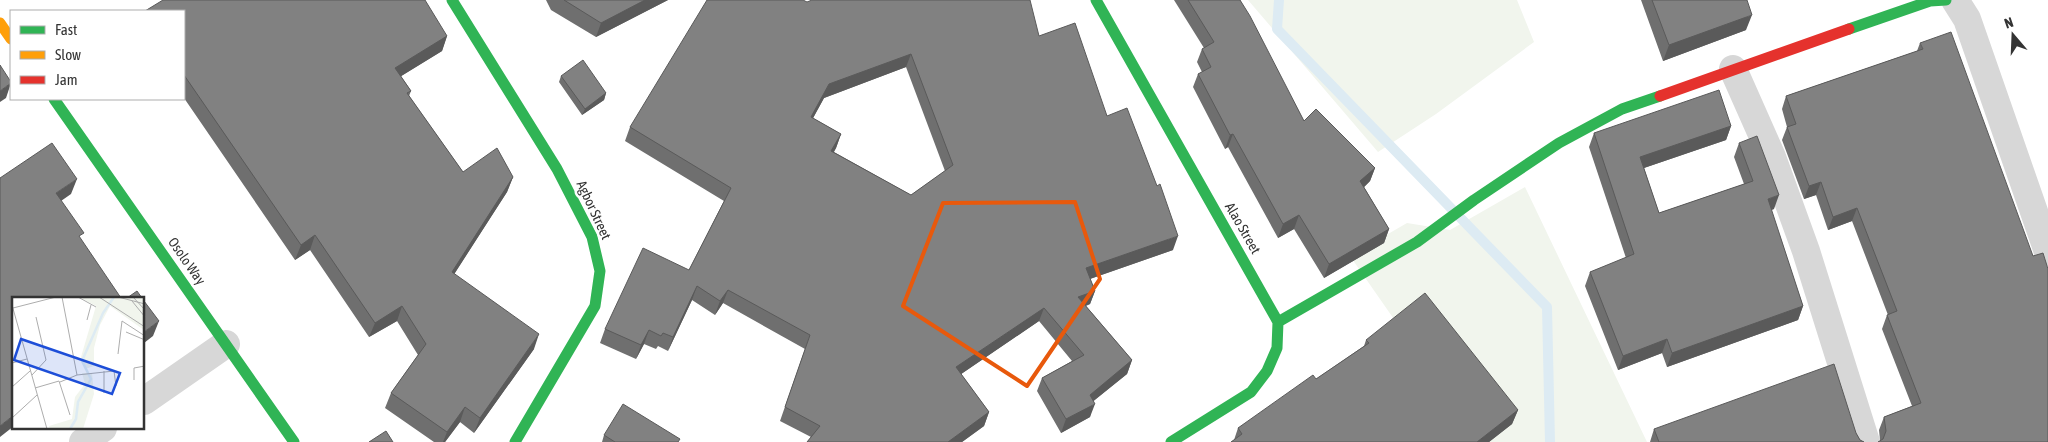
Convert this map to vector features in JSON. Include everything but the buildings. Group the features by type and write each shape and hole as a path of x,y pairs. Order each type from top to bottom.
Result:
{"street":[{"name":"Agbor Street","path":"452,0 558,169 592,237 600,271 595,306 516,442"},
{"name":"Alao Street","path":"1096,0 1278,322"},
{"path":"1171,442 1251,392 1267,371 1277,348 1278,322 1416,242 1474,200 1559,143 1622,110 1930,1 1946,0"},
{"path":"1955,0 1967,19 2048,252"},
{"path":"0,23 10,38"},
{"path":"1734,69 1772,157 1806,251 1866,442"},
{"name":"Osolo Way","path":"55,100 294,442"},
{"path":"145,400 226,344"},
{"path":"83,442 100,430"}],"highlighted area":[{"path":"1075,202 1100,279 1027,386 903,306 943,203"}],"shaded area":[{"path":"1248,0 1517,0 1534,42 1436,114 1378,152"},
{"path":"1525,187 1647,442 1474,442 1476,437 1350,256 1407,223 1450,230"}],"waterway":[{"path":"1279,0 1277,29 1547,307 1550,442"}],"traffic: fast":[{"path":"452,0 557,169 592,237 600,271 595,306 515,442"},
{"path":"1096,0 1278,322 1277,348 1267,371 1251,392 1171,442"},
{"path":"1849,29 1930,1 1946,0"},
{"path":"1278,322 1417,242 1474,200 1559,143 1622,109 1660,96"},
{"path":"55,100 294,442"}],"traffic: slow":[{"path":"0,23 10,38"}],"traffic: jam":[{"path":"1660,96 1849,29"}]}
